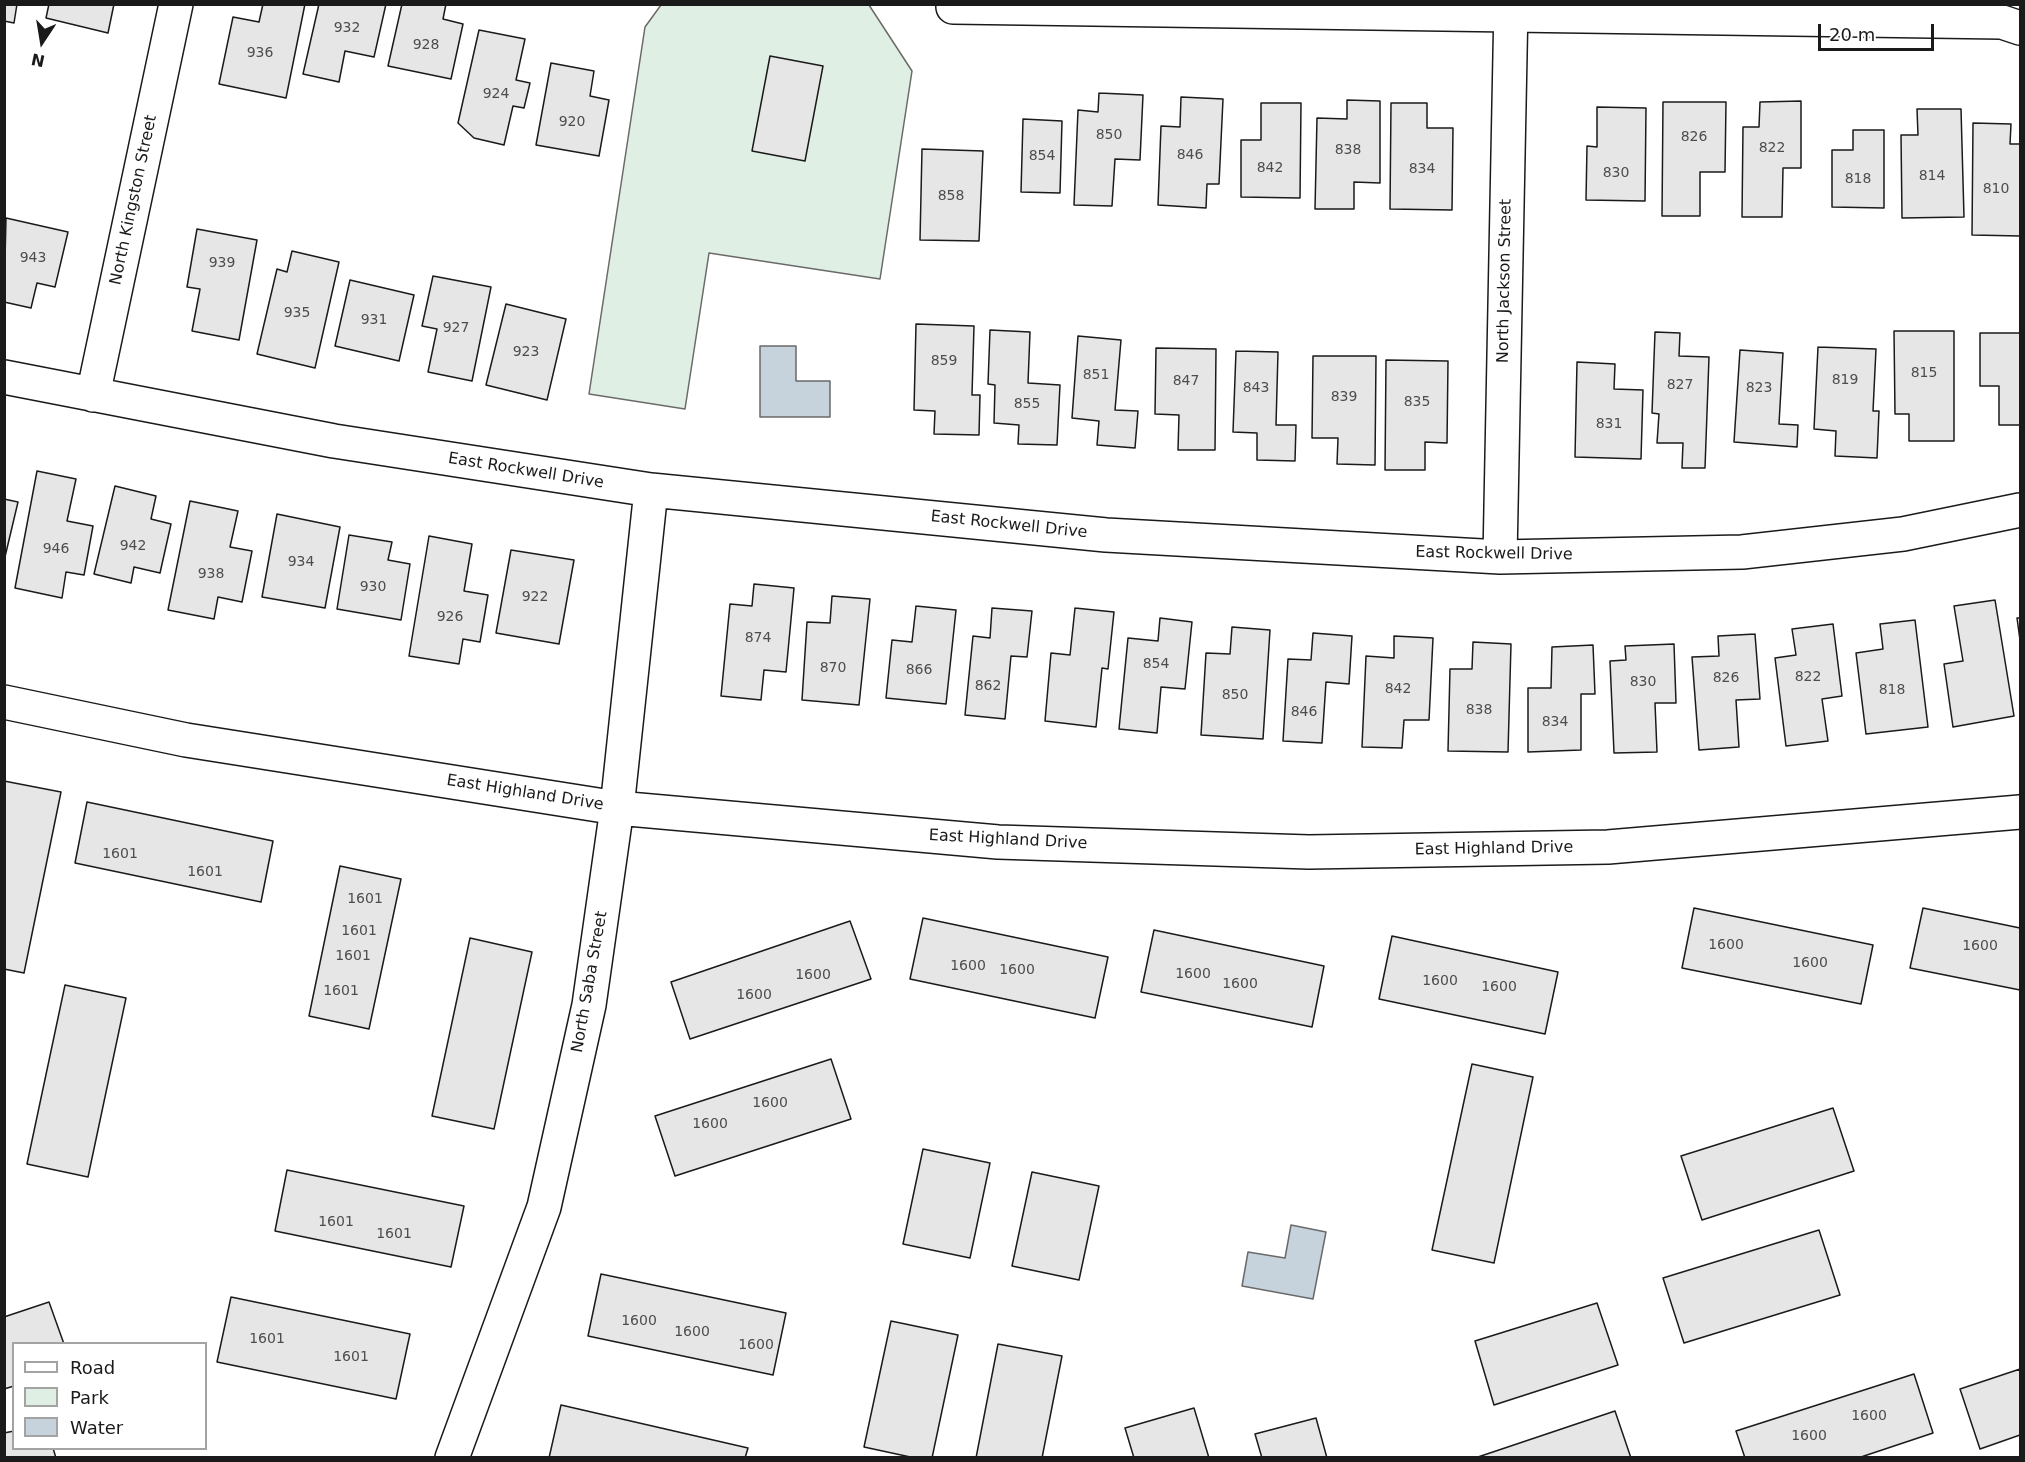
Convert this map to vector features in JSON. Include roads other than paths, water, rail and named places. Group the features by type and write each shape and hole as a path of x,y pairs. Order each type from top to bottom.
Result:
{"street":[{"name":"North Kingston Street","path":"93,395 176,4"},
{"path":"953,7 1511,10 2002,22 2020,28"},
{"name":"North Jackson Street","path":"1500,557 1511,10"},
{"name":"East Rockwell Drive","path":"4,377 334,441 651,490 1106,535 1500,557 1742,552 1903,534 2020,510"},
{"name":"North Saba Street","path":"452,1458 544,1207 589,1005 617,808 651,490"},
{"name":"East Highland Drive","path":"4,702 186,740 617,808 998,842 1309,852 1608,847 2020,812"}],"water":[{"path":"760,346 796,346 796,381 830,381 830,417 760,417"},
{"path":"1291,1225 1326,1232 1313,1299 1242,1286 1248,1252 1285,1258"}]}
